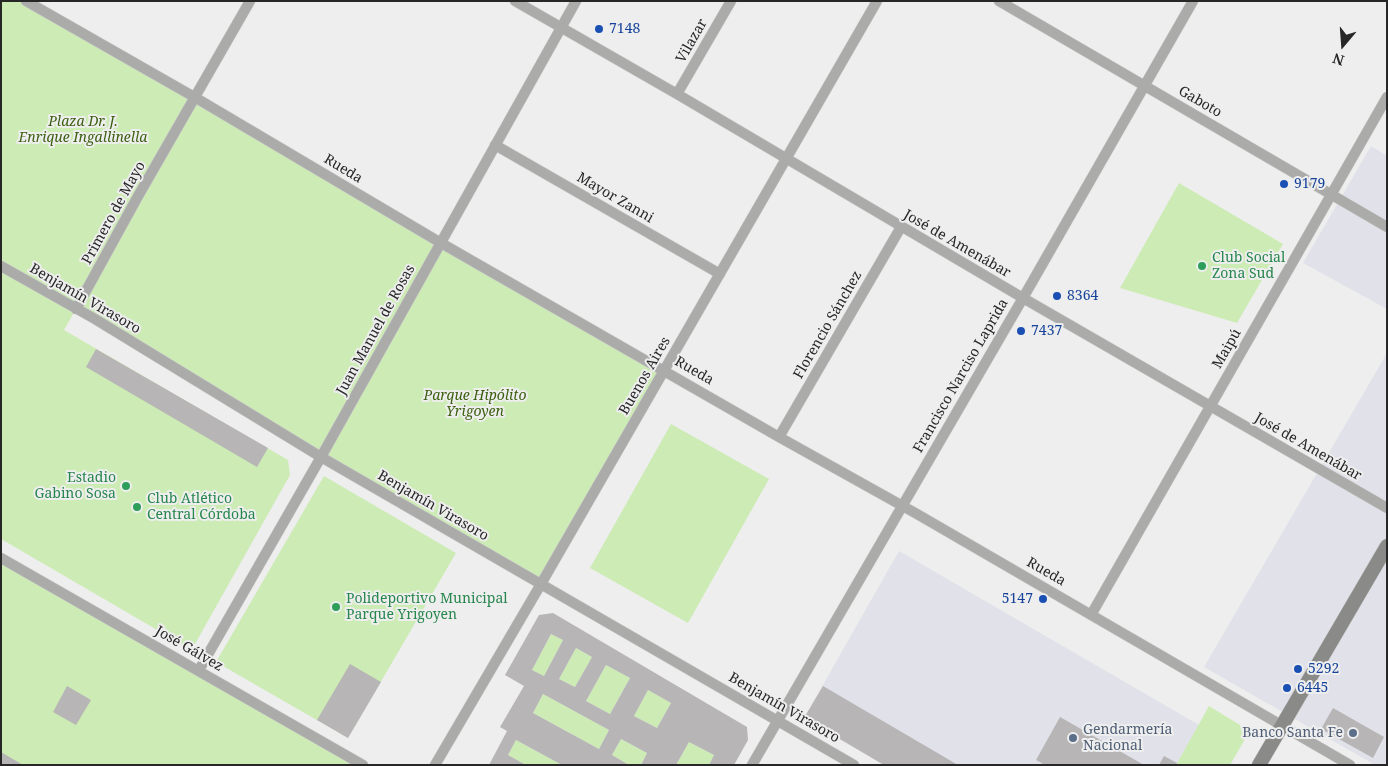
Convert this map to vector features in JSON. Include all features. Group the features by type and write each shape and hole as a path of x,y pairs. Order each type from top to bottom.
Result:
{"main road":[{"path":"1259,765 1387,546"}],"street":[{"name":"Rueda","path":"26,1 196,98 441,243 779,437 902,505 1350,765"},
{"name":"Primero de Mayo","path":"76,309 250,1"},
{"name":"José de Amenábar","path":"515,1 1210,407 1387,508"},
{"name":"Juan Manuel de Rosas","path":"199,670 321,457 576,1"},
{"name":"Vilazar","path":"677,94 731,1"},
{"name":"Buenos Aires","path":"435,765 877,1"},
{"name":"Gaboto","path":"999,1 1387,227"},
{"name":"Francisco Narciso Laprida","path":"752,765 1193,1"},
{"name":"Maipú","path":"1091,615 1387,97"},
{"name":"Mayor Zanni","path":"495,145 720,274"},
{"name":"Florencio Sánchez","path":"779,437 901,227"},
{"name":"Benjamín Virasoro","path":"1,266 76,309 321,457 854,765"},
{"name":"José Gálvez","path":"1,558 363,765"}],"shaded area":[{"path":"1371,146 1387,156 1387,309 1303,263"},
{"path":"1387,353 1387,763 1386,765 1375,765 1204,667"},
{"path":"899,551 1199,725 1176,765 884,765 804,718"}],"green space":[{"name":"Parque Hipólito Yrigoyen","path":"1,1 26,1 664,370 541,584 76,309 64,330 288,460 290,475 195,644 183,645 1,539"},
{"name":"Club Social Zona Sud","path":"1179,183 1283,244 1237,323 1120,288"},
{"path":"671,424 769,479 688,623 590,568"},
{"name":"Polideportivo Municipal Parque Yrigoyen","path":"324,476 456,553 348,738 216,662"},
{"path":"1,558 363,765 1,765"},
{"path":"551,634 563,640 544,676 532,670"},
{"path":"576,648 592,657 575,687 559,679"},
{"path":"606,665 630,678 610,714 586,701"},
{"path":"648,690 671,703 657,728 634,716"},
{"path":"543,694 609,730 599,749 533,713"},
{"path":"1209,706 1240,725 1244,741 1230,765 1176,765"},
{"path":"621,739 647,753 641,765 629,765 612,755"},
{"path":"516,740 562,765 526,765 508,755"},
{"path":"689,742 714,755 709,765 676,765"}],"building":[{"path":"96,349 268,448 257,467 86,367"},
{"path":"553,613 747,727 748,740 734,765 709,765 714,755 689,742 676,765 641,765 647,753 621,739 612,755 629,765 562,765 516,740 508,755 526,765 489,765 507,731 500,727 524,686 505,675 539,615","holes":["551,634 563,640 544,676 532,670","576,648 592,657 575,687 559,679","606,665 630,678 610,714 586,701","648,690 671,703 657,728 634,716","543,694 609,730 599,749 533,713"]},
{"path":"350,664 381,682 348,738 317,720"},
{"path":"67,686 91,700 76,725 53,712"},
{"path":"823,686 958,765 884,765 804,718"},
{"name":"Banco Santa Fe","path":"1333,708 1384,737 1373,758 1321,729"},
{"name":"Gendarmería Nacional","path":"1060,717 1144,765 1045,765 1036,760"},
{"path":"1,752 23,765 1,765"},
{"name":"Gendarmería Nacional","path":"1164,756 1177,763 1176,765 1159,765"}],"place":[{"name":"7148","path":"599,29"},
{"name":"9179","path":"1284,184"},
{"name":"Club Social Zona Sud","path":"1202,266"},
{"name":"8364","path":"1057,296"},
{"name":"7437","path":"1021,331"},
{"name":"Estadio Gabino Sosa","path":"126,486"},
{"name":"Club Atlético Central Córdoba","path":"137,507"},
{"name":"5147","path":"1043,599"},
{"name":"Polideportivo Municipal Parque Yrigoyen","path":"336,607"},
{"name":"5292","path":"1298,669"},
{"name":"6445","path":"1287,688"},
{"name":"Banco Santa Fe","path":"1353,733"},
{"name":"Gendarmería Nacional","path":"1073,738"}],"park label":[{"name":"Plaza Dr. J. Enrique Ingallinella","path":"83,130"}]}
